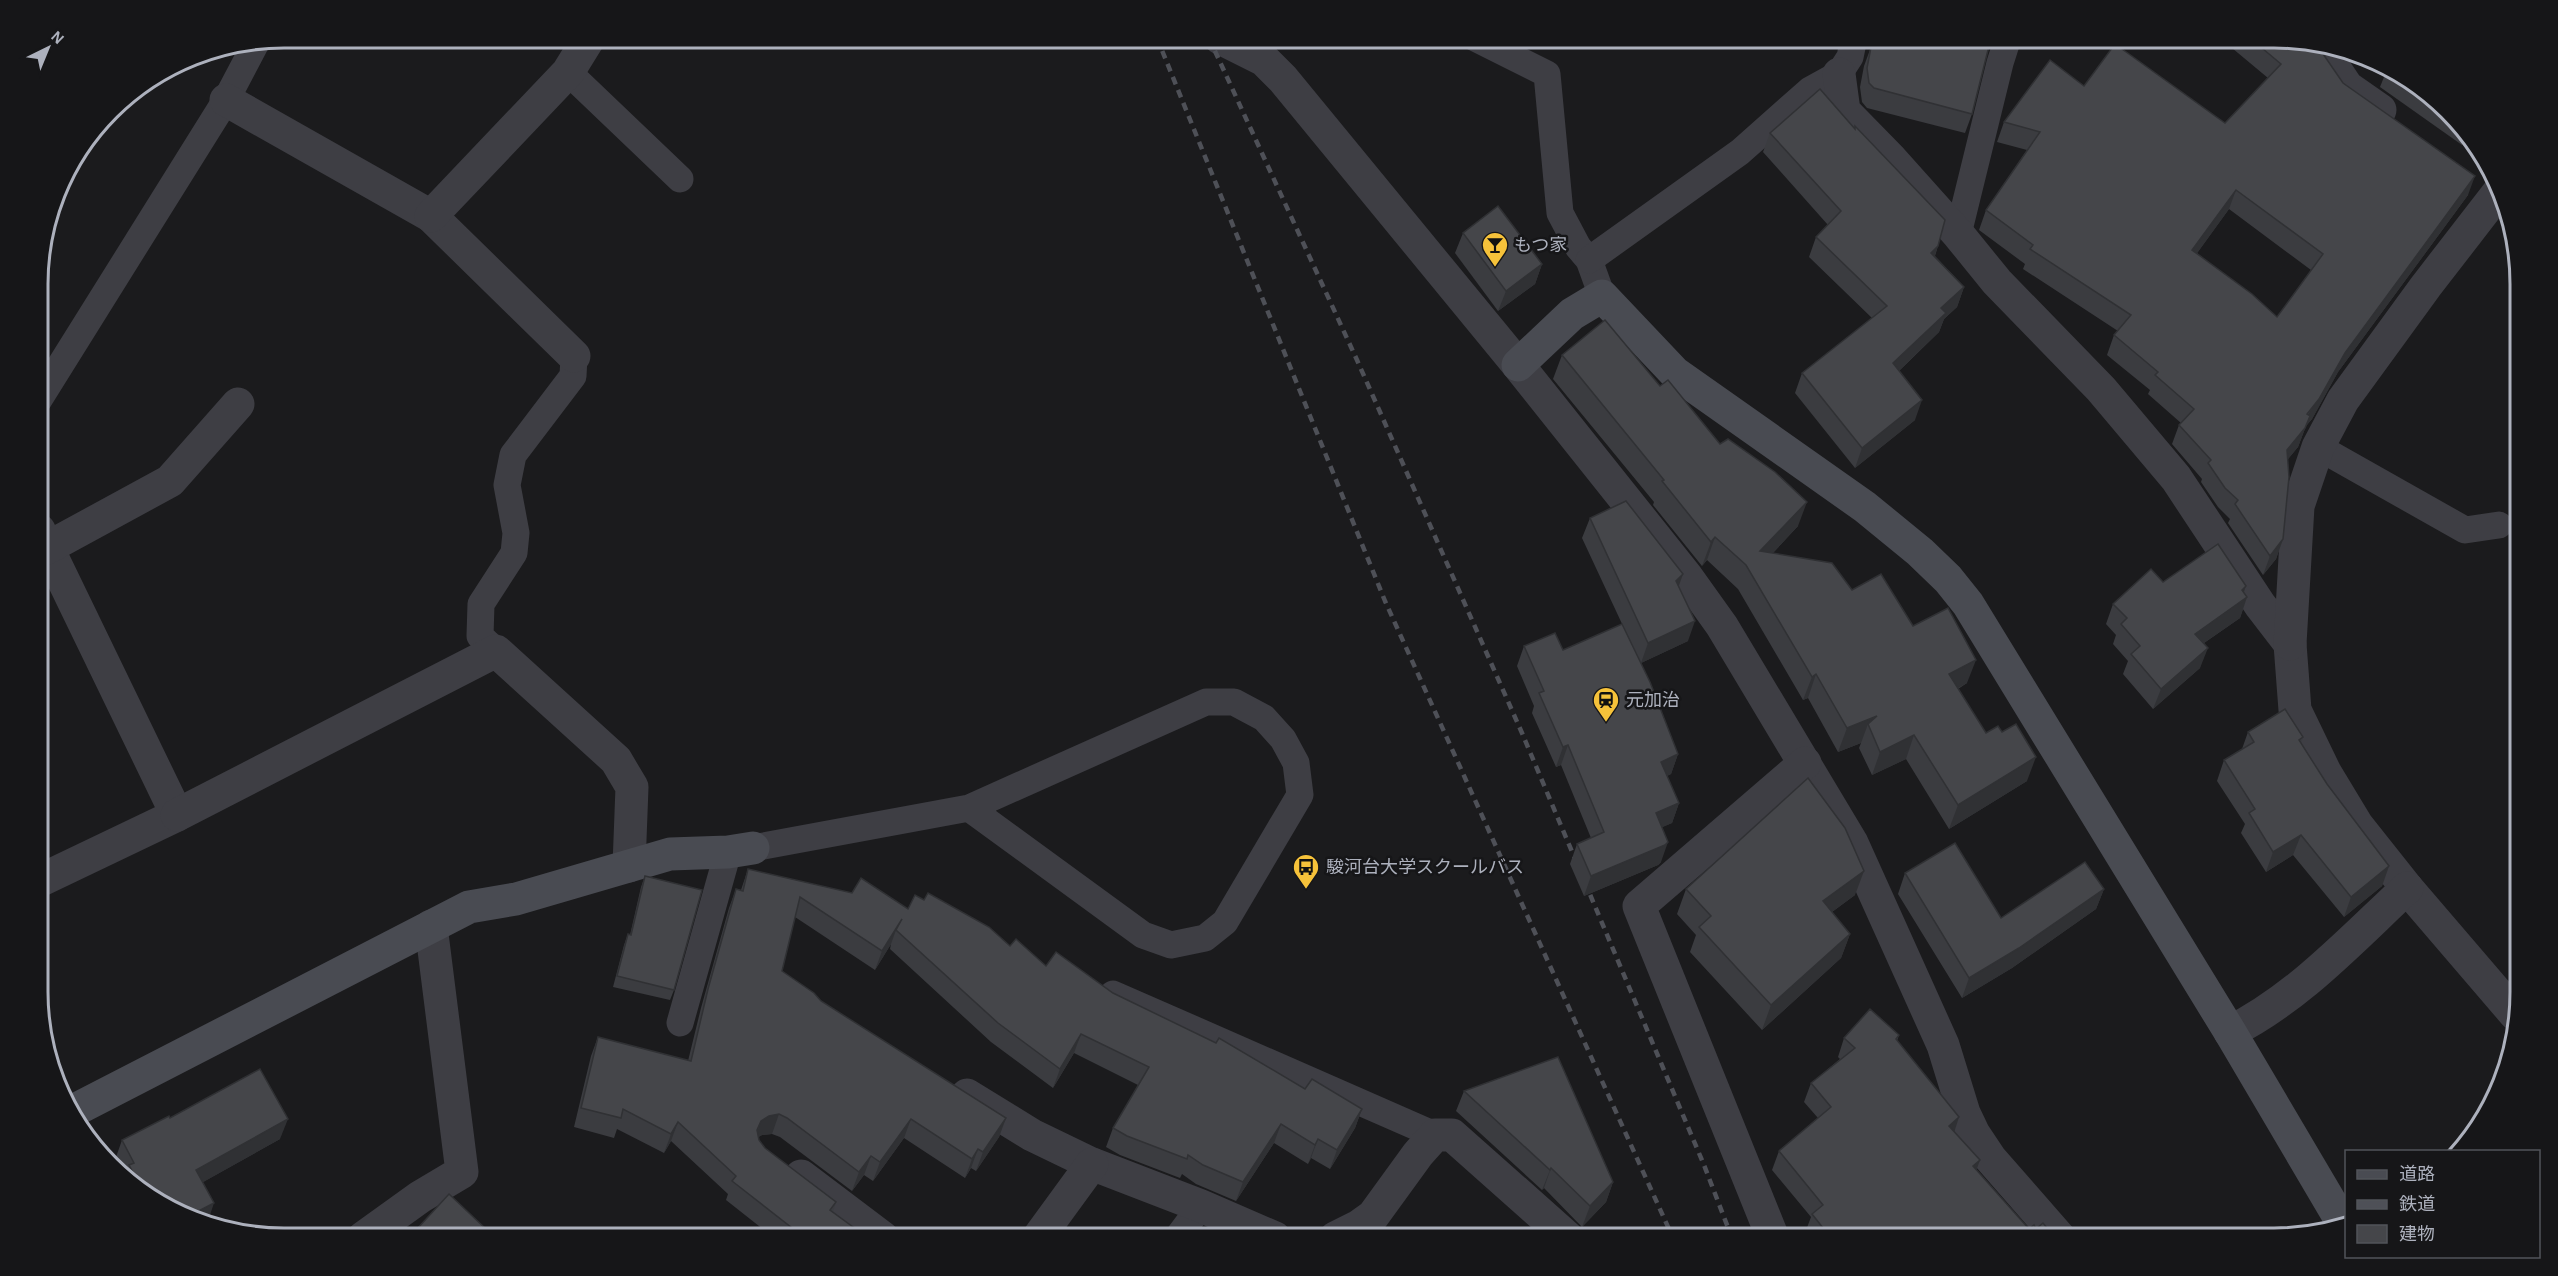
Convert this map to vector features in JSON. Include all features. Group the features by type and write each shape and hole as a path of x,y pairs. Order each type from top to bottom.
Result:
{"street":[{"path":"431,216 568,72 583,48"},
{"path":"1240,48 1264,60 1283,79 1518,364 1687,577 1722,626 1852,843 1943,1045 1964,1113 1974,1134 1990,1158 2051,1228"},
{"path":"2325,54 2347,87 2403,127"},
{"path":"1839,74 1844,111 1890,158 1958,234 1997,282 2101,389 2176,478 2260,605 2290,644"},
{"path":"226,100 431,216 574,356"},
{"path":"2470,174 2489,186"},
{"path":"2495,202 2426,286 2343,400 2318,447 2298,506 2290,644 2295,710 2325,772 2357,825 2407,888 2509,1006"},
{"path":"1518,364 1572,314 1602,296 1675,373 1865,507 1920,552 1948,579 1968,604 2230,1032 2340,1218"},
{"path":"48,537 170,481 238,404"},
{"path":"48,549 177,815"},
{"path":"48,877 177,815 496,651 616,760 632,787 629,866"},
{"path":"1769,1228 1638,906 1804,763"},
{"path":"79,1108 469,907 516,899 670,854 740,850"},
{"path":"2230,1032 2258,1018 2300,987 2407,888"},
{"path":"378,1228 420,1197 462,1172 431,927"},
{"path":"943,1079 1032,1135 1092,1164 1252,1228"},
{"path":"1355,1228 1373,1216 1418,1154 1435,1135 1452,1135 1557,1228"},
{"path":"778,1159 870,1228"},
{"path":"1045,1228 1092,1164"}],"lane":[{"path":"1495,48 1547,74 1560,213 1578,247 1589,260 1602,296"},
{"path":"1589,260 1740,152 1809,90 1839,74 1850,57 1852,48"},
{"path":"1958,234 2005,48"},
{"path":"48,385 226,100 252,50"},
{"path":"568,72 680,179"},
{"path":"496,651 480,636 481,604 514,553 516,533 507,485 513,455 573,376 574,356"},
{"path":"2318,447 2465,530 2499,525"},
{"path":"681,1023 740,850 969,808 1206,702 1234,702 1264,718 1283,739 1296,763 1300,795 1225,922 1204,938 1171,945 1143,935 969,808"},
{"path":"1113,994 1435,1135"},
{"path":"1184,1228 1201,1206"}],"building":[{"path":"1871,48 1988,48 1972,114 1874,88 1869,83 1867,68"},
{"path":"2112,48 2121,48 2225,123 2281,64 2262,48 2305,50 2323,54 2343,83 2475,176 2345,353 2319,399 2307,414 2310,416 2305,428 2287,450 2289,477 2283,539 2270,556 2235,504 2238,500 2225,488 2208,463 2211,460 2179,425 2194,409 2155,375 2158,372 2114,335 2131,315 2030,249 2033,245 1986,210 2040,132 2004,122 2050,60 2084,86","holes":["2236,190 2323,254 2277,317 2252,294 2192,250"]},
{"path":"1820,89 1855,129 1855,126 1945,220 1938,246 1931,253 1964,287 1941,308 1946,313 1893,363 1922,400 1862,448 1802,373 1887,306 1816,237 1841,211 1770,133"},
{"path":"1498,206 1542,264 1506,291 1463,233"},
{"path":"1605,320 1660,386 1668,380 1720,444 1728,439 1775,472 1807,502 1760,551 1832,563 1852,590 1881,574 1913,626 1948,608 1976,660 1949,674 1986,733 1998,726 2002,732 2016,724 2036,757 1958,805 1914,735 1880,752 1868,724 1877,716 1847,728 1816,674 1812,677 1746,565 1715,537 1711,542 1662,481 1664,480 1562,355"},
{"path":"1626,501 1683,574 1676,581 1695,621 1648,643 1590,518"},
{"path":"2218,544 2246,586 2242,590 2247,597 2195,634 2208,648 2161,689 2131,654 2140,646 2121,624 2127,618 2113,604 2151,569 2163,582"},
{"path":"1622,624 1650,682 1678,754 1661,762 1679,803 1656,813 1668,842 1665,845 1591,876 1577,844 1604,832 1568,745 1563,747 1539,693 1544,691 1524,646 1555,633 1563,650"},
{"path":"2285,709 2303,737 2299,740 2327,784 2389,866 2351,897 2301,835 2273,852 2249,813 2255,809 2224,760 2254,742 2248,732"},
{"path":"1808,778 1845,828 1864,871 1823,901 1850,934 1771,1005 1699,927 1711,916 1686,889"},
{"path":"1955,843 2001,918 2085,862 2104,889 2019,948 1969,978 1905,873"},
{"path":"748,869 852,893 861,878 908,909 915,895 924,900 928,893 989,927 1010,946 1016,939 1046,966 1056,952 1113,993 1216,1043 1219,1038 1305,1089 1312,1079 1362,1109 1337,1150 1318,1139 1315,1145 1281,1124 1243,1182 1203,1165 1188,1155 1187,1159 1127,1136 1113,1128 1149,1067 1081,1034 1060,1069 998,1023 896,930 902,919 882,951 800,897 782,971 814,993 821,1001 1006,1118 983,1152 978,1149 972,1159 911,1119 880,1162 871,1156 859,1172 787,1118 779,1114 769,1116 761,1121 757,1130 759,1140 765,1148 836,1202 830,1210 854,1228 792,1228 732,1181 736,1176 678,1122 671,1134 623,1109 621,1118 581,1108 598,1037 691,1061 736,889 743,891"},
{"path":"645,876 702,890 674,990 617,976 628,934 631,935"},
{"path":"1870,1009 1899,1035 1896,1039 1959,1117 1949,1126 1980,1160 1973,1166 2028,1228 1823,1228 1812,1214 1823,1205 1779,1151 1831,1107 1811,1083 1855,1048 1844,1038"},
{"path":"1558,1057 1613,1182 1590,1206 1464,1091"},
{"path":"260,1069 288,1119 196,1170 214,1203 198,1211 153,1188 134,1174 129,1165 134,1163 122,1140 169,1116 170,1118"},
{"path":"449,1194 485,1228 418,1228"},
{"path":"2043,1223 2047,1228 2037,1228"}],"railway":[{"path":"1161,48 1385,601 1668,1228"},
{"path":"1214,48 1357,360 1522,733 1704,1165 1728,1228"}],"place":[{"name":"もつ家","path":"1495,268"},
{"name":"元加治","path":"1606,723"},
{"name":"駿河台大学スクールバス","path":"1306,890"}]}
